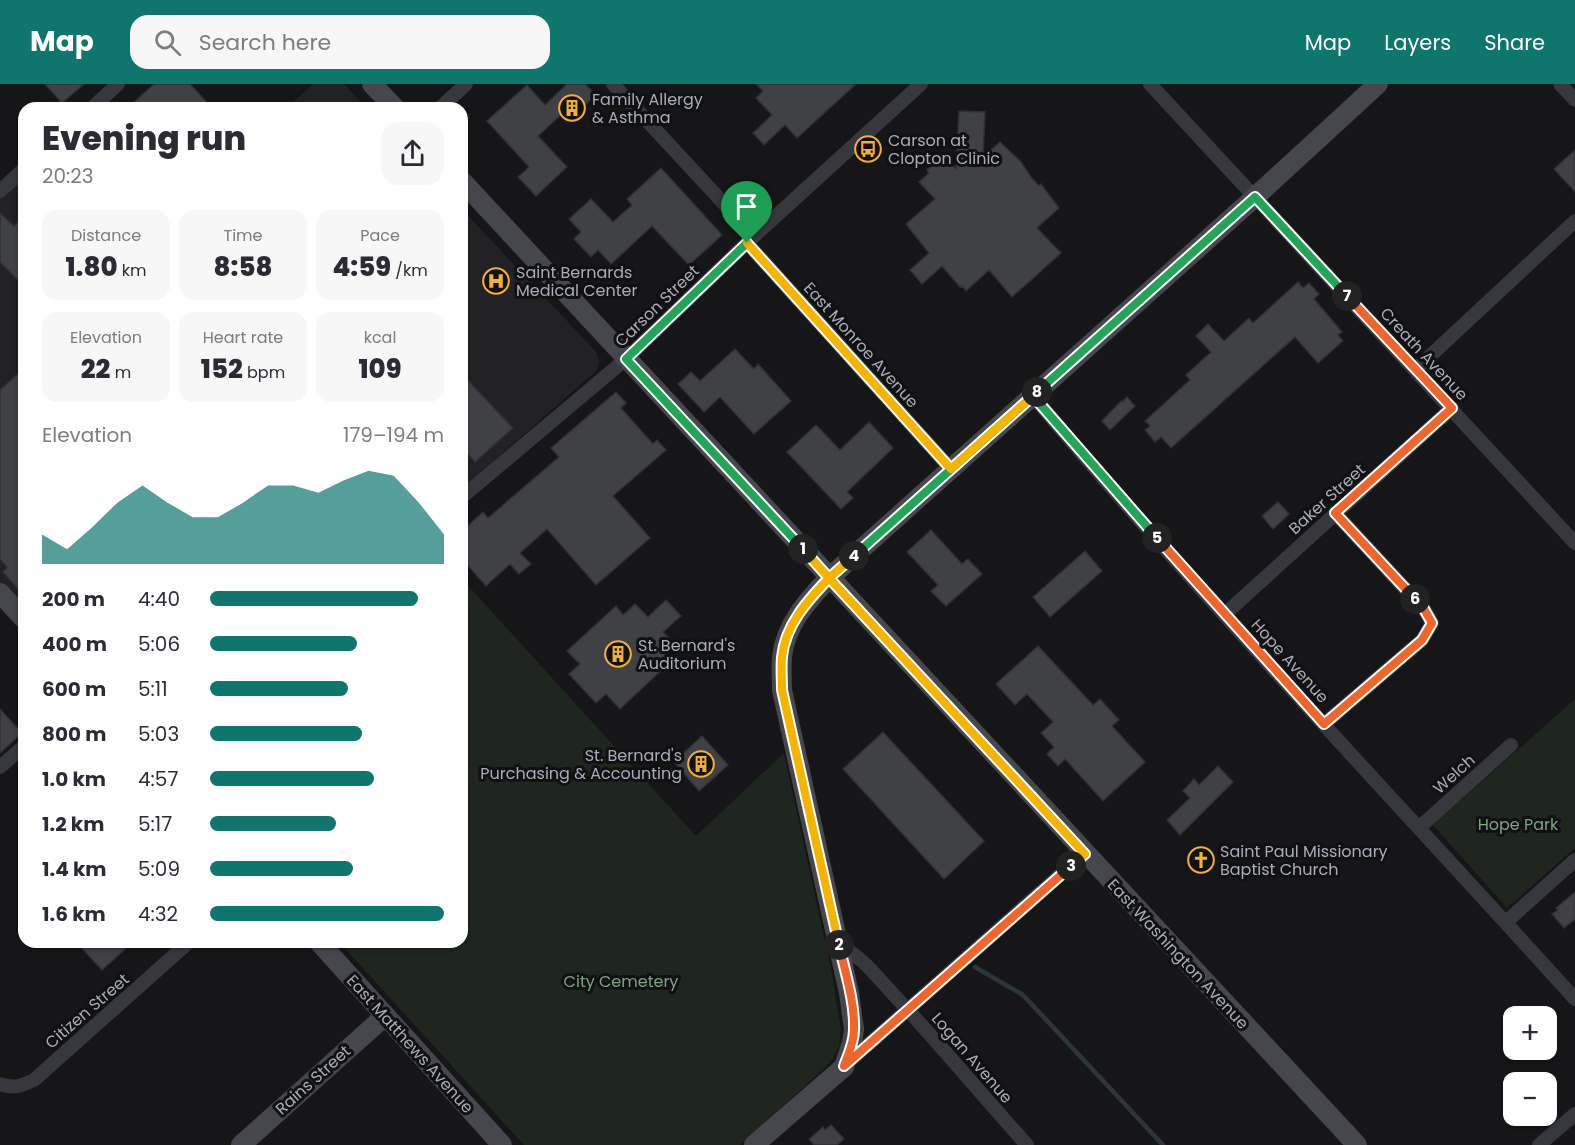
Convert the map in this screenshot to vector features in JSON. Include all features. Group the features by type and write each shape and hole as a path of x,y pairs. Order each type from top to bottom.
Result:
{"street":[{"path":"103,102 118,84"},
{"path":"372,84 389,102"},
{"path":"446,102 466,84"},
{"name":"East Monroe Avenue","path":"613,84 951,469"},
{"name":"Carson Street","path":"468,486 626,359 750,240 921,84"},
{"name":"Creath Avenue","path":"1150,84 1573,537"},
{"path":"844,1066 854,1029 849,993 782,690 782,656 795,618 807,601 829,578 1378,84"},
{"path":"1560,84 1575,100"},
{"path":"2,186 18,174"},
{"name":"East Washington Avenue","path":"468,188 1357,1145"},
{"path":"1416,369 1575,221"},
{"name":"Hope Avenue","path":"1033,396 1078,451 1575,999"},
{"name":"Baker Street","path":"1225,614 1452,408"},
{"path":"1324,724 1422,640 1432,623 1424,609 1335,513"},
{"path":"0,593 18,612"},
{"name":"Welch","path":"1420,827 1511,745"},
{"path":"0,767 18,751"},
{"path":"754,1145 1085,854"},
{"path":"1506,922 1575,860"},
{"name":"Logan Avenue","path":"839,945 852,951 909,1011 1026,1145"},
{"name":"Citizen Street","path":"0,1084 10,1088 20,1087 34,1080 182,948"},
{"name":"East Matthews Avenue","path":"324,948 502,1145"},
{"name":"Rains Street","path":"241,1145 386,1016"},
{"path":"1539,1145 1575,1114"}],"shaded area":[{"path":"313,84 344,84 361,102 294,102"},
{"path":"18,176 18,610 0,591 0,192"},
{"name":"Saint Bernards Medical Center","path":"468,215 597,353 599,361 597,370 468,484"}],"green space":[{"name":"City Cemetery","path":"468,586 696,836 784,753 832,974 841,1030 839,1047 830,1063 740,1145 524,1145 344,948 468,948"},
{"name":"Hope Park","path":"1575,699 1575,848 1507,908 1433,825"}],"building":[{"path":"45,84 84,84 63,102"},
{"path":"154,84 190,84 206,102 134,102"},
{"path":"567,84 585,84 596,95 571,118 565,111 538,136 567,167 536,196 518,177 529,167 487,121 527,85 545,105"},
{"path":"756,84 856,84 797,138 785,125 764,145 753,133 772,115 756,98 763,91"},
{"path":"959,111 985,112 983,157 1000,142 1021,162 1039,186 1041,184 1059,208 1037,228 1061,253 1012,297 989,270 966,291 942,266 922,284 910,270 929,253 906,224 935,199 919,182 929,173 927,170 943,156 956,169"},
{"path":"1575,150 1575,192 1554,169"},
{"path":"661,168 722,235 689,265 652,226 611,264 598,250 591,257 574,239 581,232 569,219 591,199 613,222 632,205 627,199"},
{"path":"0,213 14,226 18,222 18,280 0,262"},
{"path":"1298,282 1303,288 1309,283 1319,294 1314,299 1342,332 1338,335 1343,341 1318,363 1295,337 1171,448 1161,437 1155,442 1145,430 1150,426 1145,421 1190,380 1186,375 1211,352 1196,336 1208,324 1224,341 1249,318 1253,323"},
{"path":"735,349 754,369 758,364 791,401 754,434 720,397 704,412 678,384 691,372 700,381"},
{"path":"18,374 18,589 3,572 7,567 0,559 0,390"},
{"path":"468,380 513,428 475,462 468,454"},
{"path":"616,392 626,403 621,408 653,444 657,440 666,450 613,496 650,538 596,585 547,529 520,553 531,564 519,574 510,564 486,586 468,566 468,526 483,512 488,518 559,457 551,448"},
{"path":"1127,397 1135,406 1110,430 1102,421"},
{"path":"869,422 893,448 847,492 853,498 841,509 787,452 816,425 840,450"},
{"path":"1278,502 1289,514 1273,529 1262,516"},
{"path":"931,530 962,564 968,559 982,574 946,606 931,591 938,585 907,552"},
{"path":"1085,551 1102,571 1050,617 1033,597"},
{"name":"St. Bernard's Auditorium","path":"666,600 681,616 663,632 676,645 662,658 668,664 620,709 606,694 596,703 569,674 580,664 567,651 616,606 623,615 635,604 648,617"},
{"path":"1038,646 1093,705 1100,699 1119,720 1112,726 1145,762 1103,801 1065,759 1058,766 1047,754 1054,747 1041,733 1053,722 1027,694 1015,705 996,684"},
{"path":"0,709 18,729 18,737 0,753"},
{"path":"883,732 984,841 944,879 843,769"},
{"name":"St. Bernard's Purchasing & Accounting","path":"702,736 728,765 699,791 674,762"},
{"path":"1218,766 1233,782 1180,835 1167,820 1190,798 1183,791 1194,779 1199,785"},
{"path":"1575,892 1575,919 1564,928 1552,914"},
{"path":"82,948 126,948 102,970"},
{"path":"831,1125 844,1139 837,1145 814,1145 809,1139 823,1127 825,1130"}],"waterway":[{"path":"975,967 1023,995 1163,1145"}],"place":[{"name":"Family Allergy & Asthma","path":"572,108"},
{"name":"Carson at Clopton Clinic","path":"868,149"},
{"name":"Saint Bernards Medical Center","path":"496,281"},
{"name":"St. Bernard's Auditorium","path":"618,654"},
{"name":"St. Bernard's Purchasing & Accounting","path":"701,764"},
{"name":"Saint Paul Missionary Baptist Church","path":"1201,860"}],"route":[{"path":"747,243 626,359 829,578 807,601 795,618 782,656 782,690 849,993 854,1029 844,1066 1085,854 829,578 951,469 1033,396 1078,451 1324,724 1422,640 1432,623 1424,609 1335,513 1452,408 1255,197 951,469 747,243"}]}
